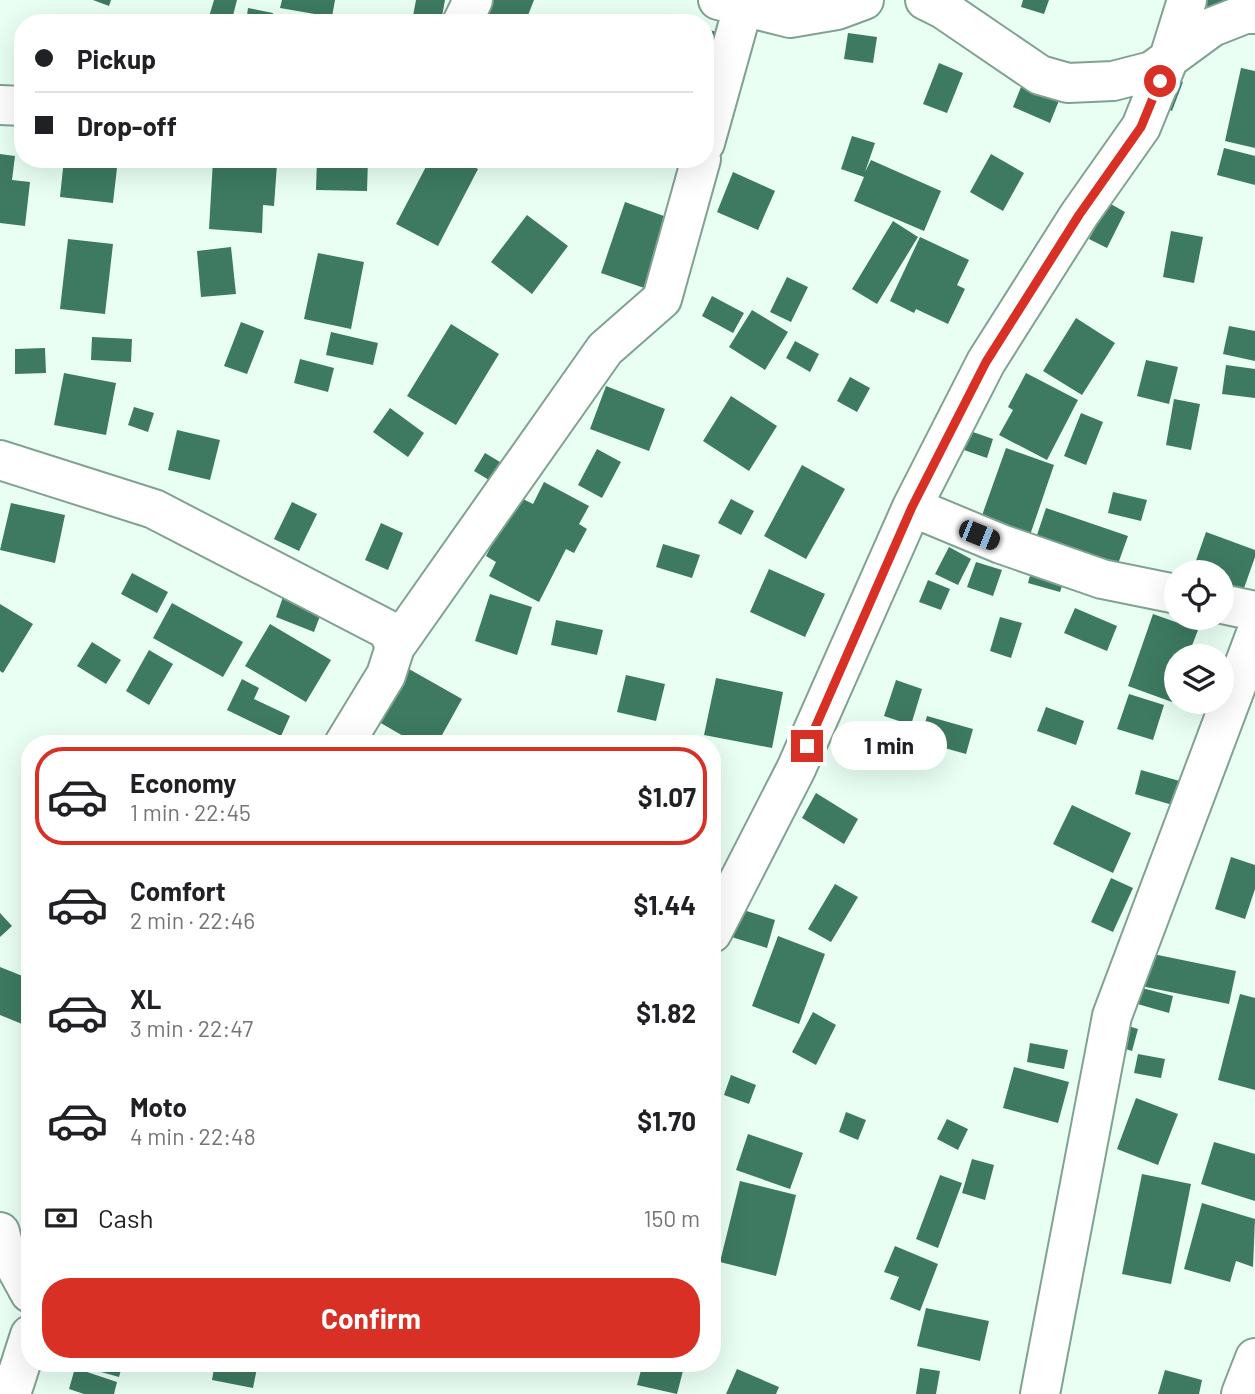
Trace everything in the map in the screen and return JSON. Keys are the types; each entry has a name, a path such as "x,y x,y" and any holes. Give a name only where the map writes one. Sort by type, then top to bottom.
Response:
{"street":[{"path":"714,99 734,2 790,18 837,10 864,0"},
{"path":"925,0 943,9 1040,75 1068,83 1113,81 1152,71 1212,27 1245,14 1255,15"},
{"path":"721,915 796,769 912,507 986,362 1079,215 1141,127 1169,58 1187,0"},
{"path":"349,735 386,674 395,647 605,349 662,299 698,168"},
{"path":"0,460 154,509 388,630 395,647"},
{"path":"912,507 1001,544 1102,579 1164,592"},
{"path":"1234,607 1255,611"},
{"path":"1040,1394 1112,1016 1255,636"},
{"path":"0,1232 21,1276"},
{"path":"8,1389 21,1357"},
{"path":"1241,1394 1255,1358"}],"building":[{"path":"93,0 111,0 109,6"},
{"path":"214,0 237,0 233,14 210,14"},
{"path":"282,0 335,0 333,14 280,8"},
{"path":"416,0 445,0 442,14 413,14"},
{"path":"479,0 534,0 529,14 473,14"},
{"path":"1023,0 1049,0 1044,14 1021,7"},
{"path":"1203,0 1225,0 1223,10 1202,5"},
{"path":"248,8 273,13 273,14 247,14"},
{"path":"714,31 724,35 714,62"},
{"path":"848,33 877,37 873,63 844,59"},
{"path":"939,63 963,73 947,113 923,104"},
{"path":"1241,68 1255,71 1255,148 1225,141"},
{"path":"1167,75 1183,82 1172,111 1156,104"},
{"path":"1023,82 1060,98 1050,123 1013,107"},
{"path":"852,136 875,143 865,172 871,160 941,191 924,231 854,201 864,177 841,169"},
{"path":"1224,148 1255,156 1255,185 1217,175"},
{"path":"0,154 14,156 12,180 30,182 25,226 0,223"},
{"path":"991,154 1024,173 1003,211 970,192"},
{"path":"63,168 117,168 113,203 60,197"},
{"path":"213,168 277,168 274,206 263,205 262,233 209,229"},
{"path":"317,168 368,168 367,191 316,190"},
{"path":"425,168 478,169 438,246 396,224"},
{"path":"733,172 775,191 758,230 717,212"},
{"path":"625,202 675,220 650,290 601,273"},
{"path":"1109,203 1125,212 1107,248 1089,239"},
{"path":"527,215 568,246 532,294 491,262"},
{"path":"893,221 918,237 877,304 852,289"},
{"path":"1171,231 1203,237 1194,283 1163,277"},
{"path":"920,237 969,260 957,285 965,289 948,324 916,309 914,313 890,301"},
{"path":"68,239 113,244 105,314 60,309"},
{"path":"231,247 236,294 201,297 197,251"},
{"path":"318,253 364,262 351,329 304,319"},
{"path":"787,277 808,287 791,322 770,312"},
{"path":"712,296 744,313 733,333 702,316"},
{"path":"752,310 788,332 765,370 729,347"},
{"path":"1076,318 1115,343 1082,395 1043,371"},
{"path":"241,322 264,331 247,374 224,366"},
{"path":"451,324 499,354 456,425 407,396"},
{"path":"1229,326 1255,331 1255,361 1223,354"},
{"path":"331,332 378,343 373,365 326,355"},
{"path":"92,337 132,339 131,362 91,360"},
{"path":"795,341 819,354 810,372 786,358"},
{"path":"45,348 46,373 15,374 15,349"},
{"path":"300,359 334,368 328,392 294,383"},
{"path":"1146,360 1178,367 1169,404 1137,396"},
{"path":"1226,365 1255,369 1255,398 1222,394"},
{"path":"64,373 116,383 106,435 54,425"},
{"path":"1026,373 1078,400 1047,460 999,435 1013,410 1008,407"},
{"path":"850,377 870,388 857,412 837,401"},
{"path":"606,386 665,409 649,451 590,429"},
{"path":"731,396 777,426 749,471 703,441"},
{"path":"1174,399 1200,404 1191,450 1166,445"},
{"path":"134,407 154,413 148,432 128,425"},
{"path":"390,408 424,433 408,457 373,432"},
{"path":"1081,413 1103,422 1086,465 1064,456"},
{"path":"177,430 220,440 210,480 168,470"},
{"path":"970,431 993,439 987,458 964,450"},
{"path":"1006,448 1054,465 1029,538 980,521"},
{"path":"597,449 621,462 602,498 578,485"},
{"path":"485,453 500,462 489,480 474,471"},
{"path":"802,465 845,489 806,559 764,536"},
{"path":"544,482 589,506 579,524 587,529 574,553 566,549 539,602 489,576 496,562 486,556 517,496 533,504"},
{"path":"1113,492 1147,500 1141,521 1108,513"},
{"path":"731,499 754,511 741,535 718,523"},
{"path":"292,502 317,514 299,551 274,539"},
{"path":"11,503 65,515 55,563 0,550"},
{"path":"1046,508 1128,536 1114,575 1033,547"},
{"path":"381,523 403,533 388,570 365,560"},
{"path":"1206,532 1255,550 1243,591 1234,588 1234,560 1196,560"},
{"path":"663,544 700,555 692,578 656,567"},
{"path":"949,547 971,559 958,585 935,574"},
{"path":"1034,561 1067,571 1060,592 1028,583"},
{"path":"976,562 1002,570 993,596 967,587"},
{"path":"769,569 825,594 805,637 750,612"},
{"path":"132,573 168,592 157,613 121,594"},
{"path":"928,580 950,589 941,610 919,602"},
{"path":"284,594 323,608 314,632 276,617"},
{"path":"490,594 532,607 517,655 475,641"},
{"path":"172,603 243,642 223,677 153,638"},
{"path":"0,604 33,624 3,673 0,671"},
{"path":"1075,608 1117,626 1107,651 1064,633"},
{"path":"1153,614 1164,618 1164,630 1198,630 1193,644 1164,644 1164,699 1128,686"},
{"path":"1000,617 1022,623 1011,658 990,651"},
{"path":"556,620 603,630 597,655 551,645"},
{"path":"270,624 331,660 306,702 245,666"},
{"path":"92,642 121,660 106,684 77,666"},
{"path":"149,650 173,664 149,705 126,691"},
{"path":"409,669 462,699 442,735 401,735 379,722"},
{"path":"626,675 665,684 656,721 617,712"},
{"path":"716,678 783,692 772,748 721,738 721,735 704,735"},
{"path":"242,679 259,688 254,699 290,716 281,735 279,735 227,710"},
{"path":"896,680 922,689 911,725 884,716"},
{"path":"1129,694 1164,705 1153,740 1117,729"},
{"path":"1046,707 1084,721 1076,745 1037,731"},
{"path":"927,716 973,729 966,754 920,741"},
{"path":"1141,770 1183,782 1176,806 1135,794"},
{"path":"816,793 858,819 844,844 802,818"},
{"path":"1072,805 1131,833 1113,873 1053,844"},
{"path":"1231,857 1255,865 1255,889 1245,919 1215,909"},
{"path":"1111,878 1133,888 1113,932 1091,922"},
{"path":"835,884 858,897 831,942 808,929"},
{"path":"734,907 775,920 767,948 725,935"},
{"path":"0,913 12,926 0,937"},
{"path":"778,936 825,954 799,1024 752,1006"},
{"path":"1148,953 1236,971 1229,1004 1141,986"},
{"path":"0,967 21,975 21,1024 0,1015"},
{"path":"1138,987 1173,996 1169,1013 1134,1003"},
{"path":"1240,994 1255,998 1255,1090 1218,1080"},
{"path":"813,1012 836,1025 816,1065 792,1052"},
{"path":"1122,1024 1138,1029 1132,1051 1116,1046"},
{"path":"1030,1043 1068,1050 1064,1069 1027,1062"},
{"path":"1138,1054 1165,1059 1161,1078 1134,1073"},
{"path":"1014,1067 1069,1082 1058,1123 1003,1108"},
{"path":"731,1075 756,1085 749,1104 724,1095"},
{"path":"1136,1098 1178,1114 1158,1165 1117,1149"},
{"path":"846,1112 866,1120 858,1140 839,1132"},
{"path":"947,1119 968,1129 958,1150 937,1139"},
{"path":"748,1134 803,1153 790,1189 736,1170"},
{"path":"1214,1142 1255,1154 1255,1201 1201,1184"},
{"path":"972,1159 994,1165 985,1200 962,1193"},
{"path":"1142,1174 1191,1184 1171,1284 1122,1274"},
{"path":"940,1175 962,1183 938,1248 916,1239"},
{"path":"740,1181 796,1195 776,1276 721,1262"},
{"path":"1202,1203 1255,1219 1253,1267 1236,1261 1230,1282 1184,1269"},
{"path":"895,1246 938,1264 920,1311 890,1299 899,1277 884,1272"},
{"path":"926,1308 989,1321 980,1361 917,1346"},
{"path":"920,1368 940,1371 936,1394 916,1394"},
{"path":"737,1369 779,1387 776,1394 726,1394"},
{"path":"1165,1370 1202,1380 1199,1394 1158,1394"},
{"path":"74,1372 87,1372 117,1382 114,1394 84,1394 69,1389"},
{"path":"101,1372 120,1372 119,1377"},
{"path":"213,1372 256,1372 253,1388 212,1380"},
{"path":"641,1372 683,1372 677,1394 637,1385"}],"route":[{"path":"807,746 912,507 986,362 1079,215 1141,127 1160,81"}]}
